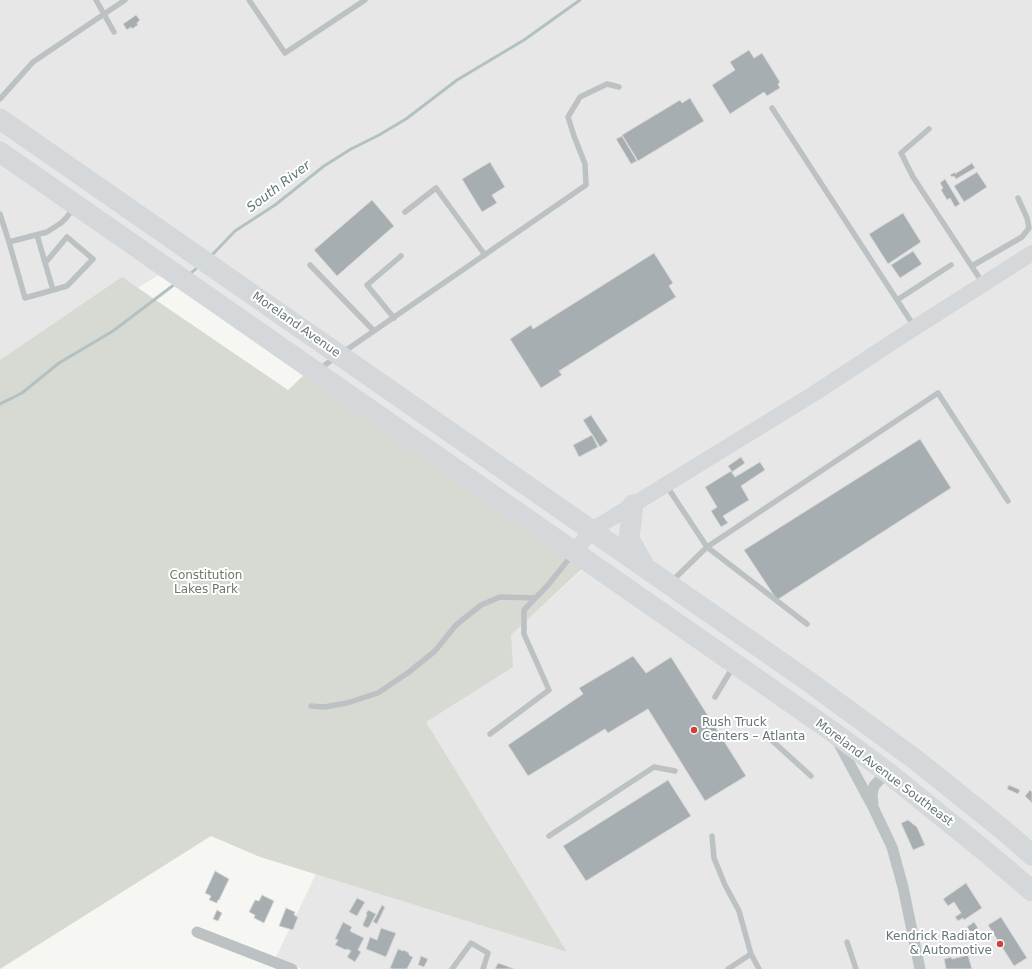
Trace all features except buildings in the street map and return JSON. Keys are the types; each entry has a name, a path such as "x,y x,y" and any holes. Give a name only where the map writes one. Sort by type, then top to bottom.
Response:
{"highway":[{"name":"Moreland Avenue","path":"0,119 592,530"},
{"path":"0,152 574,551"},
{"path":"633,505 629,539 645,568"},
{"path":"592,530 808,681 909,756 1007,833 1032,855"},
{"name":"Moreland Avenue Southeast","path":"574,551 833,732 887,772 1032,891"}],"street":[{"path":"574,551 592,530 815,393 1032,253"},
{"path":"833,732 874,807 892,847 903,887 920,969"},
{"path":"874,807 872,794 874,786 887,772"},
{"path":"198,932 292,969"}],"lane":[{"path":"96,0 114,32"},
{"path":"0,99 33,62 125,0"},
{"path":"250,0 285,53 365,0"},
{"path":"316,372 586,185 585,164 568,117 580,97 607,84 619,87"},
{"path":"772,108 915,328"},
{"path":"929,129 901,153 913,178 984,284"},
{"path":"405,212 436,188 485,255"},
{"path":"972,266 1022,237 1029,228 1027,218 1018,198"},
{"path":"9,242 46,232 60,224 67,217 75,204"},
{"path":"0,214 25,298 67,286 92,259 67,237 46,262"},
{"path":"37,235 53,290"},
{"path":"394,318 367,285 401,256"},
{"path":"310,265 374,331"},
{"path":"897,300 951,265"},
{"path":"669,584 707,547 938,393 1008,501"},
{"path":"666,485 707,547 807,624"},
{"path":"490,734 549,690 524,634 524,610 536,598 574,551"},
{"path":"311,706 347,704 378,693 409,672 435,651 456,625 481,605 500,597 536,598"},
{"path":"715,697 735,664"},
{"path":"767,736 811,776"},
{"path":"549,836 654,767 675,771"},
{"path":"712,836 714,858 725,885 739,911 751,954 759,969"},
{"path":"452,969 470,942 488,953 483,969"},
{"path":"847,942 856,969"},
{"path":"728,969 751,954"}],"shaded area":[{"path":"0,0 1032,0 1032,969 302,969 276,957 316,874 567,952 422,716 582,570 167,270 0,372"}],"green space":[{"name":"Constitution Lakes Park","path":"122,277 288,390 304,375 582,569 511,635 513,667 426,722 567,952 260,857 211,836 0,969 0,360"}],"waterway":[{"name":"South River","path":"211,256 235,231 275,205 324,166 351,149 406,119 457,80 524,40 580,0"},
{"name":"South River","path":"190,274 199,266"},
{"name":"South River","path":"0,404 22,393 59,363 113,331 175,284"}],"place":[{"name":"Rush Truck Centers – Atlanta","path":"694,730"},
{"name":"Kendrick Radiator & Automotive","path":"1000,944"}]}
